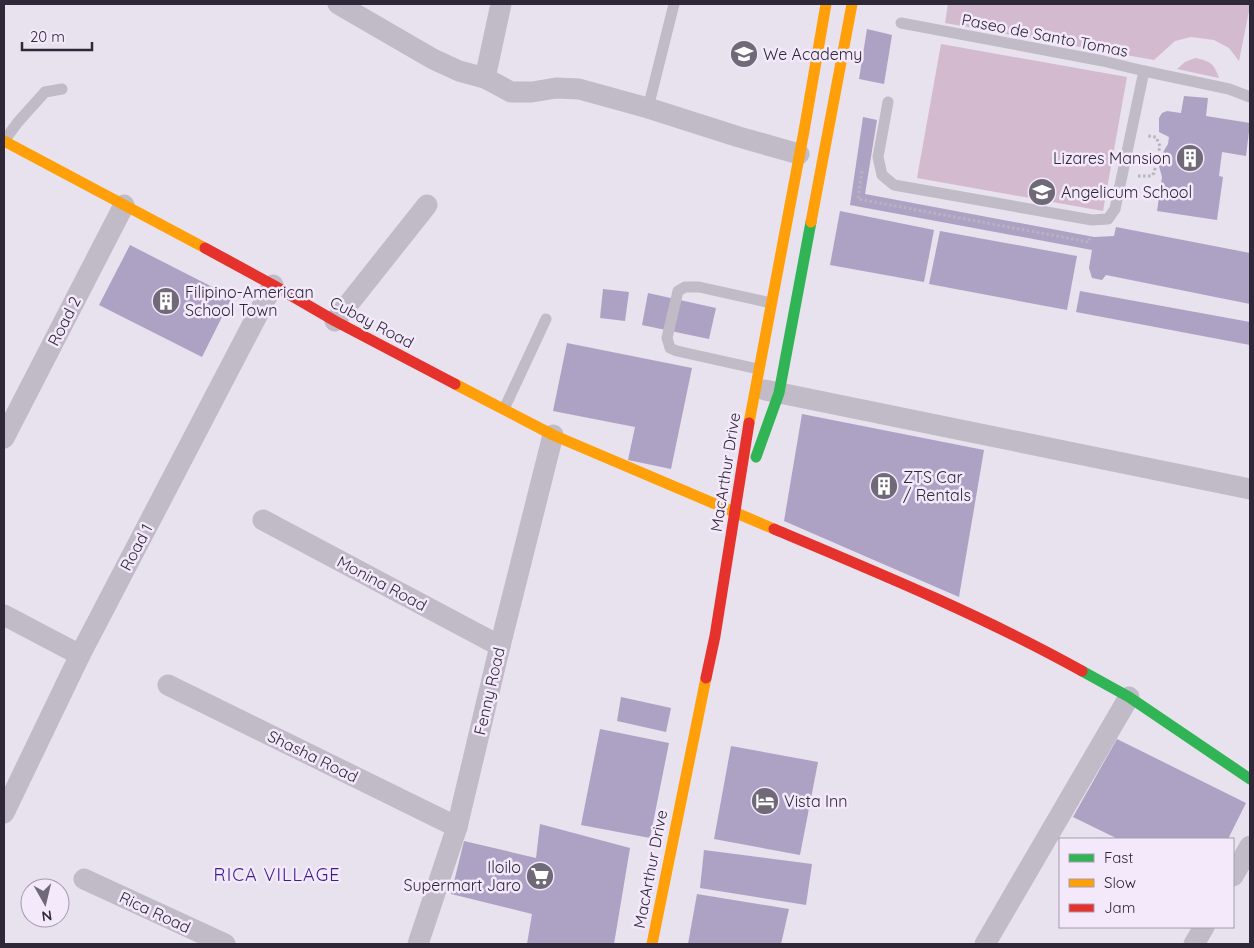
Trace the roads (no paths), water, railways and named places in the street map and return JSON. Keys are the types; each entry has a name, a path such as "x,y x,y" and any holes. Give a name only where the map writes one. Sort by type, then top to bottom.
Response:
{"main road":[{"name":"MacArthur Drive","path":"652,944 715,636 756,378 800,154 826,4"},
{"path":"735,512 779,393 852,4"},
{"name":"Cubay Road","path":"4,141 273,285 335,321 553,435 919,590 1032,643 1129,697 1250,779"}],"street":[{"path":"485,78 501,4"},
{"path":"348,6 433,59 459,71 485,78 511,92 579,88 739,138 800,154"},
{"name":"Road 2","path":"4,438 124,205"},
{"path":"335,321 427,205"},
{"name":"Road 1","path":"4,813 80,655 273,285"},
{"path":"756,378 779,393 1250,489"},
{"name":"Fenny Road","path":"418,944 457,827 553,435"},
{"name":"Monina Road","path":"263,520 500,646"},
{"path":"4,615 80,655"},
{"name":"Shasha Road","path":"168,685 457,827"},
{"path":"985,944 1129,697"},
{"path":"1234,874 1250,846"},
{"name":"Rica Road","path":"84,879 225,944"},
{"path":"1194,944 1203,928"}],"lane":[{"path":"648,108 674,4"},
{"name":"Paseo de Santo Tomas","path":"888,102 878,157 882,175 894,185 1092,220 1108,219 1116,209 1144,71 1103,61 901,23"},
{"path":"1144,71 1229,89 1250,97"},
{"path":"4,141 45,92 62,89"},
{"path":"756,378 670,348 667,338 678,291 685,286 699,287 771,302"},
{"path":"504,409 546,319"}],"place":[{"name":"We Academy","path":"744,54"},
{"name":"Lizares Mansion","path":"1190,158"},
{"name":"Angelicum School","path":"1042,192"},
{"name":"Filipino-American School Town","path":"166,301"},
{"name":"ZTS Car / Rentals","path":"884,486"},
{"name":"Vista Inn","path":"765,801"},
{"name":"Iloilo Supermart Jaro","path":"540,876"}],"district":[{"name":"RICA VILLAGE","path":"277,875"}]}
